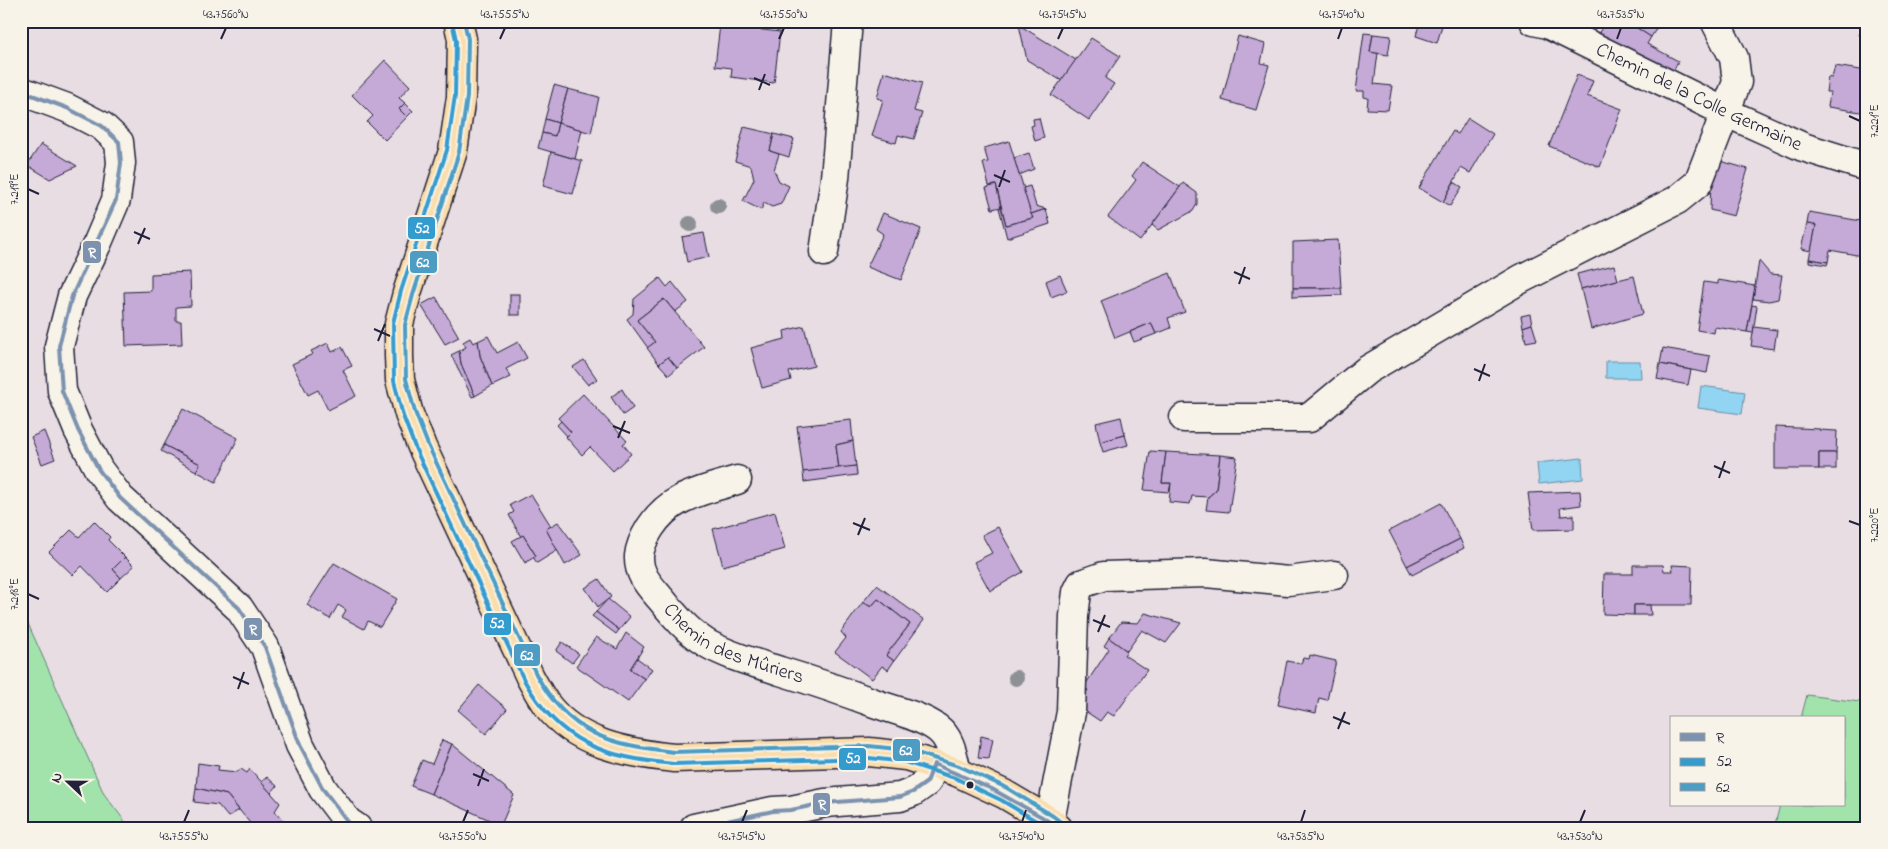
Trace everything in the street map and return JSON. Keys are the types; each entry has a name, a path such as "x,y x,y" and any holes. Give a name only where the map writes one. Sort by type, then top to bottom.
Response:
{"main road":[{"path":"458,21 462,39 461,97 453,151 405,300 400,324 398,356 400,380 409,414 422,447 530,677 546,704 562,721 580,734 618,749 647,755 698,758 869,752 906,756 946,768 1004,794 1054,824"}],"street":[{"path":"824,252 835,178 848,21"},
{"name":"Chemin de la Colle Germaine","path":"1534,21 1547,24 1725,112 1803,147 1867,167"},
{"path":"1184,418 1309,418 1367,370 1521,279 1677,200 1698,183 1737,82 1734,58 1715,21"},
{"path":"21,91 67,108 102,126 119,142 121,163 116,200 72,296 59,346 62,391 78,430 99,470 120,498 239,608 265,647 300,745 323,790 348,822 357,828"},
{"name":"Chemin des Mûriers","path":"737,480 686,496 671,504 656,518 640,549 638,563 644,580 686,628 707,643 739,658 828,686 920,719 936,728 944,734 950,745 946,768"},
{"path":"1054,824 1071,712 1074,616 1080,584 1104,576 1206,573 1288,581 1334,575"},
{"path":"694,828 773,811 796,819 825,803 900,796 914,792 946,768"}],"green space":[{"path":"21,608 104,794 130,828 21,828"},
{"path":"1807,695 1867,703 1867,828 1774,828 1780,806 1846,806 1846,716 1802,716"}],"water":[{"path":"1606,361 1640,361 1641,378 1606,378"},
{"path":"1701,386 1745,392 1742,414 1698,408"},
{"path":"1582,458 1583,479 1539,484 1537,463"}],"building":[{"path":"1420,21 1443,22 1437,43 1416,36"},
{"path":"1606,21 1627,21 1651,37 1647,44 1678,61 1673,72 1598,34"},
{"path":"1638,21 1661,21 1651,37 1634,26"},
{"path":"1867,23 1867,39 1859,35"},
{"path":"720,25 780,32 774,83 731,77 732,68 715,66"},
{"path":"1019,25 1076,60 1062,81 1027,60"},
{"path":"1364,33 1373,34 1370,52 1378,53 1374,84 1392,86 1388,110 1367,109 1368,98 1364,97 1364,91 1356,91"},
{"path":"1373,34 1391,36 1388,55 1370,52"},
{"path":"1238,36 1265,44 1261,63 1269,65 1256,110 1222,100"},
{"path":"1091,38 1120,56 1105,78 1114,84 1089,120 1051,95"},
{"path":"385,60 410,86 399,98 405,103 399,109 407,117 385,140 367,122 373,116 352,95"},
{"path":"1835,66 1867,71 1867,113 1828,107 1830,92 1826,92 1828,77 1832,78"},
{"path":"884,72 922,83 914,111 922,113 914,139 898,135 896,143 872,136 883,100 877,98"},
{"path":"1577,75 1593,81 1587,96 1622,109 1600,167 1549,146"},
{"path":"554,85 568,89 558,123 545,119"},
{"path":"568,89 599,97 591,133 558,123"},
{"path":"405,103 413,111 407,117 399,109"},
{"path":"1039,118 1044,138 1035,141 1031,126 1034,125 1033,119"},
{"path":"1468,118 1493,134 1470,173 1461,168 1443,202 1419,188 1453,131 1458,134"},
{"path":"545,119 558,123 555,136 542,133"},
{"path":"558,123 582,130 575,159 538,148 542,133 555,136"},
{"path":"744,127 774,134 770,151 779,154 774,170 779,181 789,186 781,204 772,207 764,203 761,210 743,201 754,179 751,166 735,161"},
{"path":"774,134 794,139 789,157 770,151"},
{"path":"1009,141 1033,218 1006,225 996,185 989,186 983,163 988,162 984,148"},
{"path":"41,144 77,166 50,179 27,165"},
{"path":"551,152 582,161 573,194 543,186"},
{"path":"1029,153 1034,169 1019,175 1014,158"},
{"path":"1717,160 1748,169 1734,216 1710,210 1711,180"},
{"path":"1142,162 1180,187 1140,241 1108,217 1136,180 1132,176"},
{"path":"1454,182 1462,187 1450,206 1443,202"},
{"path":"1183,183 1197,193 1197,204 1193,211 1158,230 1152,225"},
{"path":"996,185 1001,207 992,209 986,188"},
{"path":"1030,186 1036,206 1046,209 1031,214 1023,188"},
{"path":"1001,207 1006,225 1033,218 1031,214 1046,209 1050,224 1007,238 999,208"},
{"path":"1809,212 1867,222 1867,257 1830,250 1828,262 1809,259 1816,225 1807,224"},
{"path":"883,213 921,229 901,280 867,267 883,234 876,229"},
{"path":"1807,224 1816,225 1811,251 1801,249"},
{"path":"704,233 709,257 687,262 682,237"},
{"path":"1338,240 1341,288 1293,288 1293,242"},
{"path":"1809,259 1828,262 1827,265 1809,262"},
{"path":"1759,261 1770,274 1782,275 1778,299 1769,301 1753,299"},
{"path":"1614,265 1618,280 1581,289 1577,274"},
{"path":"190,272 191,306 176,307 176,321 181,321 182,344 126,346 124,292 151,291 151,274"},
{"path":"1170,273 1185,312 1168,318 1171,328 1156,334 1151,323 1115,338 1101,301"},
{"path":"1060,275 1067,291 1051,297 1046,281"},
{"path":"1634,276 1643,314 1591,329 1581,289"},
{"path":"660,278 667,287 672,282 688,302 675,312 664,299 637,320 655,342 648,348 627,319 633,314 634,299"},
{"path":"1718,280 1755,286 1747,332 1715,327 1714,333 1697,330 1704,282 1718,284"},
{"path":"1293,288 1341,288 1342,295 1293,297"},
{"path":"510,294 520,294 520,315 510,315"},
{"path":"436,297 459,337 445,344 421,305"},
{"path":"664,299 704,347 677,368 668,357 659,364 647,348 655,342 637,320"},
{"path":"1752,305 1757,306 1753,333 1747,332"},
{"path":"1530,314 1532,324 1523,327 1521,316"},
{"path":"1151,323 1156,334 1134,342 1130,332"},
{"path":"1532,324 1537,340 1526,342 1523,327"},
{"path":"804,326 814,366 789,372 791,380 762,388 751,348 785,339 784,331"},
{"path":"1754,327 1777,330 1774,349 1751,346"},
{"path":"488,336 497,353 518,342 527,358 506,369 511,377 492,386 480,356 478,341"},
{"path":"470,338 473,343 478,341 480,356 492,386 475,396 461,364 459,351 466,347 463,342"},
{"path":"21,341 24,341 26,407 21,408"},
{"path":"328,343 332,352 342,347 352,366 343,370 356,396 328,410 318,390 308,395 292,364 313,354 311,351"},
{"path":"1663,348 1710,356 1707,373 1660,364"},
{"path":"459,351 461,364 475,396 472,397 451,355"},
{"path":"668,357 677,368 669,375 659,364"},
{"path":"584,360 597,379 588,385 573,367"},
{"path":"1660,364 1691,370 1688,385 1657,379"},
{"path":"622,389 633,408 623,415 611,397"},
{"path":"583,394 627,441 623,444 631,454 613,471 590,447 582,455 566,437 571,432 558,418"},
{"path":"183,409 238,438 216,482 196,471 200,464 164,445"},
{"path":"1121,417 1125,435 1100,442 1096,423"},
{"path":"851,420 853,441 836,445 839,469 803,472 797,426"},
{"path":"561,421 571,432 567,436 557,425"},
{"path":"1775,427 1837,431 1836,453 1819,453 1819,469 1775,469"},
{"path":"44,431 55,459 42,464 31,437"},
{"path":"1125,435 1128,445 1103,452 1100,442"},
{"path":"853,441 856,466 839,469 836,445"},
{"path":"164,445 200,464 196,471 161,451"},
{"path":"1150,451 1166,452 1162,483 1171,483 1169,492 1144,490"},
{"path":"1166,452 1220,455 1216,490 1208,497 1192,496 1190,504 1169,502 1171,483 1162,483"},
{"path":"1819,453 1836,453 1836,469 1819,469"},
{"path":"1220,455 1237,457 1229,512 1206,510 1208,497 1216,490"},
{"path":"856,466 857,475 804,482 803,472"},
{"path":"1580,491 1581,505 1560,508 1561,516 1574,515 1574,529 1533,530 1528,493"},
{"path":"531,494 551,526 546,529 558,550 537,563 533,557 536,556 523,535 521,537 509,515 514,512 510,505"},
{"path":"1441,503 1460,539 1407,566 1389,531"},
{"path":"775,512 785,549 723,566 713,529"},
{"path":"94,521 110,537 108,540 125,557 113,569 121,578 107,592 82,566 73,575 49,552 71,530 79,537"},
{"path":"558,522 582,555 565,565 546,529"},
{"path":"998,527 1023,572 990,591 974,562 992,553 982,535"},
{"path":"523,535 536,556 525,563 512,541"},
{"path":"1460,539 1464,548 1412,575 1407,566"},
{"path":"125,557 134,566 121,578 113,569"},
{"path":"334,563 397,599 380,627 368,621 364,629 342,617 346,610 338,605 330,619 307,605"},
{"path":"1633,565 1663,565 1664,571 1673,571 1672,565 1692,566 1691,605 1634,605 1634,615 1603,614 1604,574 1633,574"},
{"path":"599,579 611,597 598,607 585,588"},
{"path":"877,585 924,620 894,661 886,655 910,624 878,599 871,607 863,602"},
{"path":"608,599 630,617 619,630 596,612"},
{"path":"878,599 910,624 886,655 894,661 888,670 882,666 872,679 835,652 846,638 841,632 863,602 871,607"},
{"path":"1634,605 1650,605 1651,615 1634,615"},
{"path":"596,612 619,630 616,634 592,616"},
{"path":"1145,613 1181,623 1166,643 1142,630 1127,651 1109,638 1121,622 1138,623"},
{"path":"626,633 644,647 630,669 645,679 628,702 576,666 596,637 617,649"},
{"path":"1109,638 1127,651 1124,655 1147,670 1114,716 1107,712 1100,721 1076,705 1088,690 1083,688 1109,649 1104,646"},
{"path":"562,642 579,654 572,663 556,651"},
{"path":"1310,655 1336,661 1327,700 1319,698 1316,713 1278,705 1287,661 1301,664 1303,658 1309,659"},
{"path":"637,658 652,669 645,679 630,669"},
{"path":"479,685 507,709 486,734 458,710"},
{"path":"981,736 993,739 989,759 978,758"},
{"path":"442,740 452,744 431,794 411,786 422,760 432,764"},
{"path":"452,744 514,795 501,825 431,794"},
{"path":"198,763 219,766 218,770 237,772 241,769 247,773 250,769 280,803 275,811 287,825 284,828 254,828 227,795 196,788"},
{"path":"267,777 277,786 271,793 261,782"},
{"path":"196,788 227,795 239,810 228,817 218,805 194,802"}],"transit line":[{"name":"62","path":"464,21 468,39 467,97 459,152 405,325 406,379 415,412 428,445 536,674 549,695 562,711 593,733 610,740 651,749 674,752 869,746 907,750 959,766 1007,788 1062,823"},
{"name":"52","path":"452,22 456,40 455,96 447,150 401,291 393,323 394,381 403,416 416,450 524,680 538,702 569,733 586,743 626,757 674,764 869,758 905,762 955,778 1001,800 1048,828"},
{"name":"R","path":"21,91 67,108 102,126 119,142 121,163 116,200 72,296 59,346 62,391 78,430 99,470 120,498 239,608 265,647 300,745 323,789 348,822 357,828"},
{"name":"R","path":"934,764 992,789 1058,828"},
{"name":"R","path":"695,828 773,811 791,810 825,803 900,797 913,792 927,782 934,764"}]}
